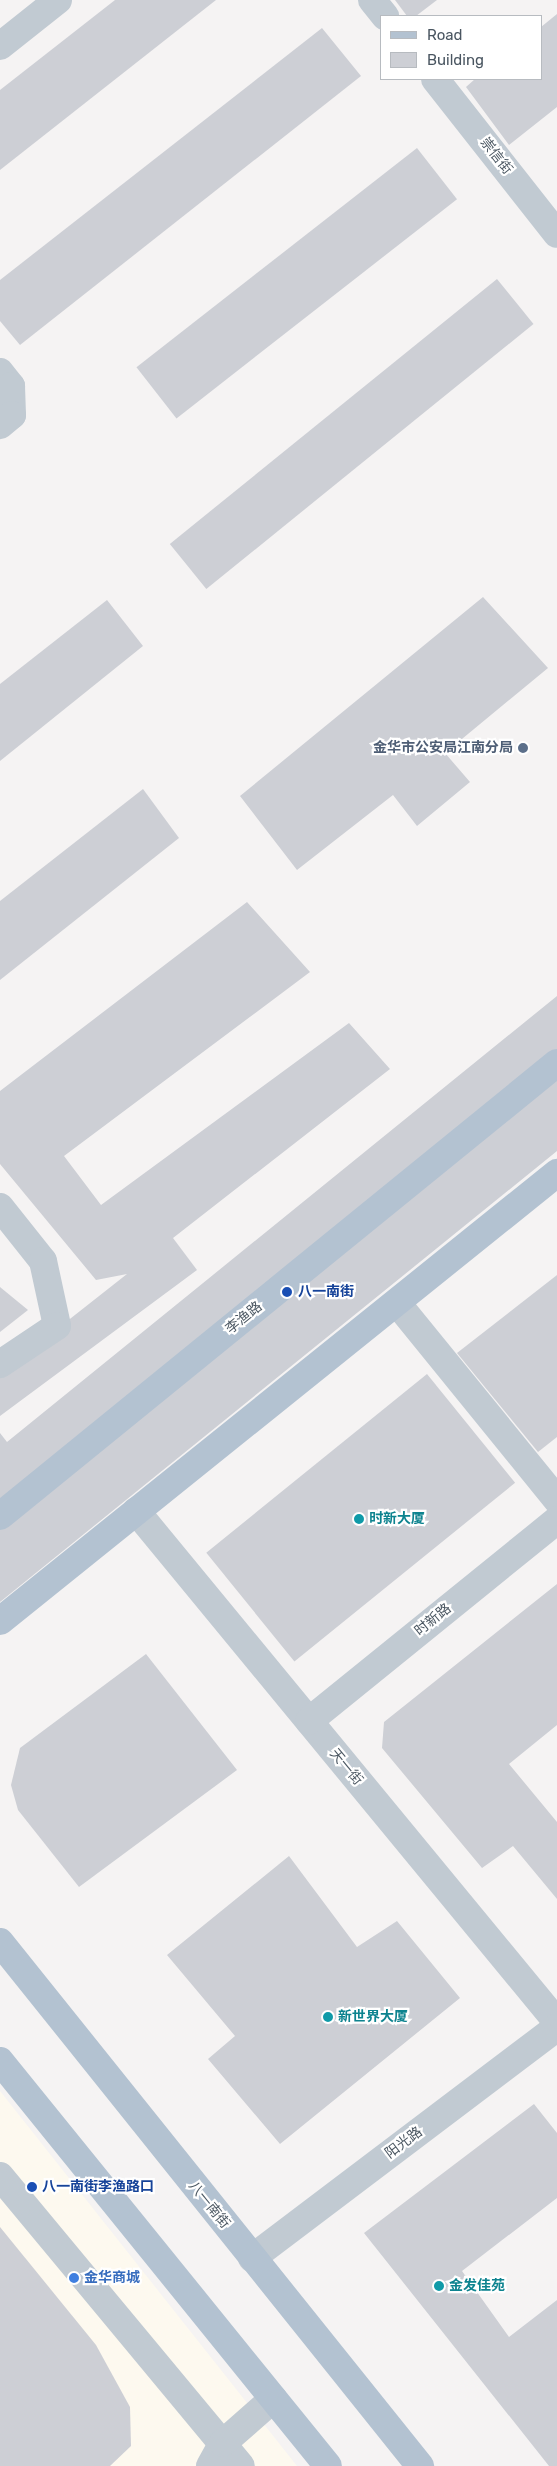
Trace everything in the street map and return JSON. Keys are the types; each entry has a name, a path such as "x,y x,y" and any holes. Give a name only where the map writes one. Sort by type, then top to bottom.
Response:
{"main road":[{"name":"李渔路","path":"0,1516 557,1063"},
{"path":"0,1621 557,1173"},
{"name":"八一南街","path":"0,1942 420,2466"},
{"path":"0,2061 328,2466"}],"street":[{"path":"0,46 58,0"},
{"path":"372,0 384,15"},
{"name":"崇信街","path":"436,80 557,234"},
{"path":"0,372 12,386 12,415 0,425"},
{"path":"0,1207 43,1261 58,1326 0,1364"},
{"path":"397,1303 557,1500"},
{"name":"天一街","path":"136,1511 557,2022"},
{"name":"时新路","path":"308,1721 557,1520"},
{"name":"阳光路","path":"252,2258 557,2027"},
{"path":"0,2176 216,2455 241,2466"},
{"path":"216,2455 273,2398"}],"shaded area":[{"name":"金华商城","path":"0,2091 297,2466 0,2466"}],"building":[{"path":"115,0 216,0 0,170 0,90"},
{"path":"395,0 437,0 417,15 406,15"},
{"path":"557,14 557,107 509,145 466,87 474,80 542,80 542,26"},
{"path":"322,28 361,76 20,345 0,321 0,280"},
{"path":"417,148 457,199 176,418 136,367"},
{"path":"497,279 534,324 206,589 170,544"},
{"path":"483,597 548,668 445,753 470,782 417,826 393,795 297,870 240,796"},
{"path":"107,600 143,646 0,761 0,684"},
{"path":"143,789 179,838 0,980 0,901"},
{"path":"247,902 310,972 64,1156 101,1205 349,1023 390,1069 173,1238 197,1270 0,1416 0,1374 127,1274 96,1280 0,1164 0,1091"},
{"name":"八一南街","path":"557,996 557,1151 0,1602 0,1433 7,1442"},
{"path":"557,1275 557,1437 538,1452 457,1353"},
{"path":"0,1287 28,1310 0,1332"},
{"name":"时新大厦","path":"427,1374 515,1483 294,1662 206,1553"},
{"path":"557,1584 557,1725 509,1764 557,1822 557,1899 513,1846 482,1868 382,1748 384,1722"},
{"path":"146,1654 237,1770 79,1887 18,1810 11,1785 20,1748"},
{"name":"新世界大厦","path":"289,1856 357,1947 397,1921 460,1998 280,2144 208,2059 235,2036 167,1955"},
{"name":"金发佳苑","path":"534,2104 557,2133 557,2198 462,2271 509,2337 557,2300 557,2466 549,2466 364,2233"},
{"path":"0,2227 96,2345 130,2407 131,2446 110,2466 0,2466"}],"place":[{"name":"金华市公安局江南分局","path":"523,748"},
{"name":"八一南街","path":"287,1292"},
{"name":"时新大厦","path":"359,1519"},
{"name":"新世界大厦","path":"328,2017"},
{"name":"八一南街李渔路口","path":"32,2187"},
{"name":"金华商城","path":"74,2278"},
{"name":"金发佳苑","path":"439,2286"}]}
